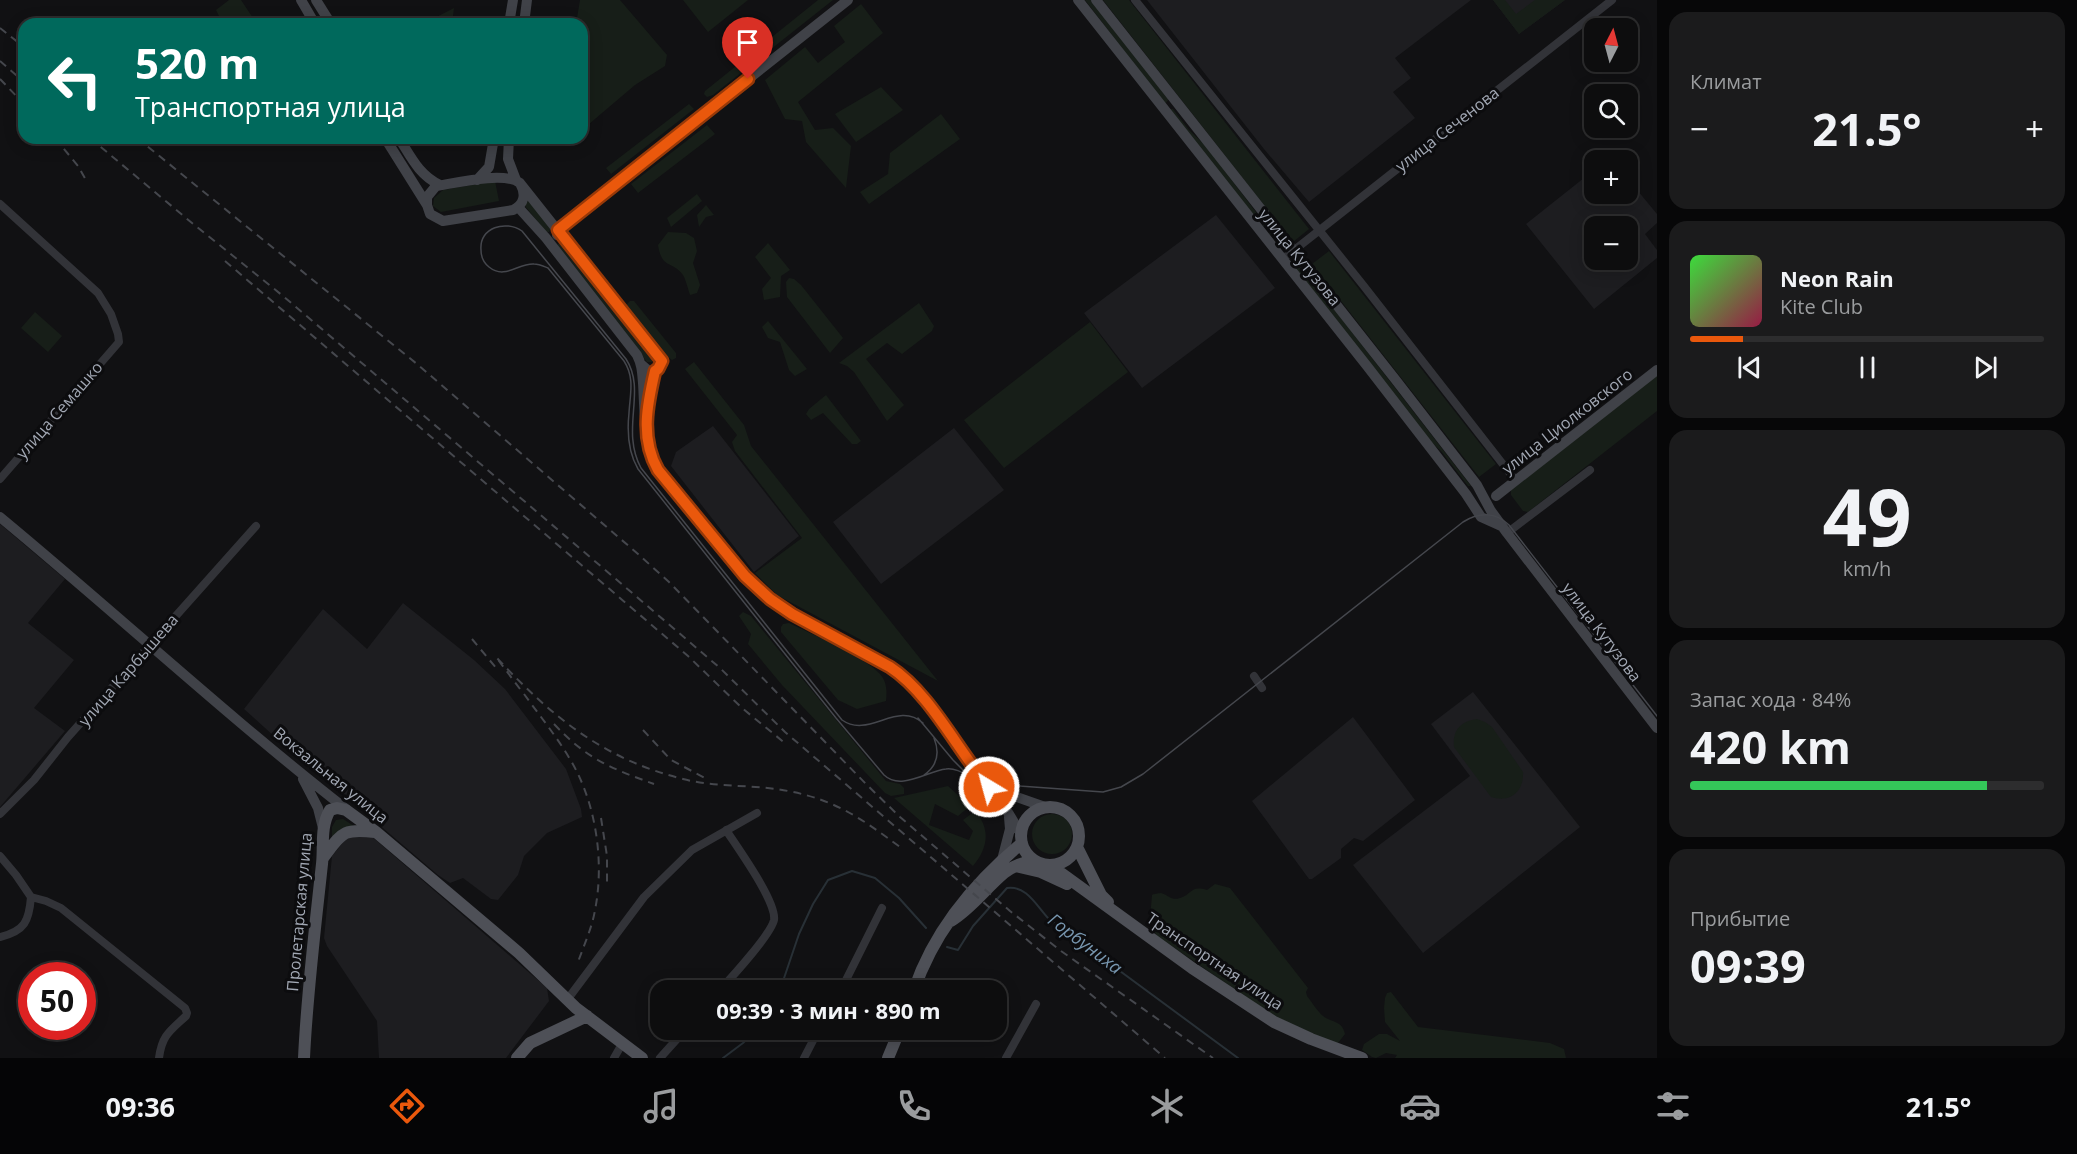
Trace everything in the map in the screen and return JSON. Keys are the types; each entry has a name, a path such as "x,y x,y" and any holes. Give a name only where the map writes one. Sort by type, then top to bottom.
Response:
{"main road":[{"path":"301,0 312,18"},
{"path":"316,0 326,18"},
{"path":"510,18 513,0"},
{"path":"525,18 527,0"},
{"path":"546,238 556,237 558,230 848,0"},
{"name":"улица Кутузова","path":"1078,0 1283,259 1466,494 1481,517 1504,530"},
{"name":"улица Кутузова","path":"1096,0 1477,485 1504,530 1657,728"},
{"path":"389,144 430,214 443,221 513,210 518,207 524,198 524,190 508,159 509,144"},
{"path":"403,144 425,177 440,185"},
{"path":"477,180 489,167 493,144"},
{"path":"427,206 427,197 431,190 440,185 510,177 518,181 659,357 645,426"},
{"path":"518,207 546,238 637,355 642,365 645,426 650,452 658,470 745,576 780,607 896,670 926,702 1009,814 1022,838"},
{"path":"642,365 650,371 658,368"},
{"name":"улица Циолковского","path":"1496,496 1657,370"},
{"name":"Вокзальная улица","path":"0,517 300,773 376,832 519,953 567,1000 642,1058"},
{"name":"Пролетарская улица","path":"300,773 318,808 323,828 323,858 310,966 304,1058"},
{"path":"989,787 1045,807 1059,807 1072,816 1080,832 1077,848 1066,860 1050,865"},
{"path":"1045,807 1028,816 1023,824 1024,849 1034,860 1050,865 1119,914"},
{"path":"323,828 330,810 336,808 346,810"},
{"path":"1002,860 1010,829 1009,814"},
{"path":"323,858 338,838 353,829 376,832"},
{"path":"918,980 927,956 959,906 1022,838"},
{"path":"1077,848 1101,895 1119,914"},
{"path":"948,924 966,912 1004,872 1034,860"},
{"path":"1015,866 1041,872 1097,899"},
{"name":"Транспортная улица","path":"1119,914 1192,968 1274,1022 1362,1058"},
{"path":"517,1058 530,1043 587,1016"},
{"path":"888,1058 895,1040"}],"street":[{"path":"1135,0 1320,230 1516,481"},
{"name":"улица Сеченова","path":"1283,259 1612,0"},
{"name":"улица Семашко","path":"0,204 98,293 111,314 119,342 0,479"},
{"path":"1504,530 1590,470"},
{"name":"улица Карбышева","path":"0,814 34,780 148,645 256,526"},
{"path":"1254,676 1262,688"},
{"path":"567,1000 644,897 692,850 757,813"},
{"path":"726,830 758,879 774,915 774,922 758,945 728,980"},
{"path":"0,856 31,897 29,915 25,924 16,931 0,937"},
{"path":"31,897 61,908 185,1008 188,1013 168,1032 162,1042 159,1058"},
{"path":"846,980 882,908"},
{"path":"1006,1058 1036,1004"},
{"path":"660,1058 676,1040"},
{"path":"804,1058 813,1040"},
{"path":"614,1058 622,1044"}],"shaded area":[{"path":"229,0 241,0 253,18 220,18 216,10"},
{"path":"580,0 620,0 667,55 665,66 635,85 588,125 588,18 577,18"},
{"path":"683,0 748,0 708,32"},
{"path":"818,0 833,0 713,95 707,97 704,94 705,91"},
{"path":"1085,0 1091,0 1169,99 1165,104"},
{"path":"1103,0 1129,0 1309,229 1293,242"},
{"path":"1147,0 1471,0 1395,58 1411,78 1393,92 1415,118 1309,202 1264,149"},
{"path":"1493,0 1565,0 1519,34"},
{"path":"1493,0 1505,0 1516,14 1535,0 1565,0 1519,34"},
{"path":"861,4 883,33 798,102 815,130 833,128 851,146 846,188 806,142 802,121 785,119 765,80 805,47 818,63 845,42 834,26"},
{"path":"454,8 453,18 435,18"},
{"path":"881,87 903,110 856,142 835,114"},
{"path":"689,104 694,109 611,174 606,168"},
{"path":"1170,109 1173,109 1189,130 1205,145 1284,249 1251,215"},
{"path":"941,114 960,139 869,204 860,192 888,174 890,153"},
{"path":"707,125 715,134 638,193 631,184"},
{"path":"1584,178 1584,204 1638,204 1638,191 1657,214 1657,223 1645,234 1657,250 1657,258 1594,309 1526,224"},
{"path":"495,181 499,201 441,212 433,206 434,198 443,190"},
{"path":"697,194 702,201 671,227 667,218"},
{"path":"528,200 551,228 549,232 546,232 525,206"},
{"path":"706,205 714,215 706,217 699,227 697,215"},
{"path":"1216,215 1275,288 1142,388 1084,313"},
{"path":"668,232 686,233 694,238 697,251 693,263 700,285 697,293 690,295 683,275 662,258 658,245"},
{"path":"560,242 652,358 652,362 647,362 557,247"},
{"path":"768,243 790,270 781,276 780,297 764,300 762,289 771,278 755,257"},
{"path":"1329,251 1496,464 1479,477 1312,264"},
{"path":"1298,264 1471,486 1468,486 1441,451 1429,440 1295,267"},
{"path":"789,278 801,285 843,338 830,353 787,297 786,282"},
{"path":"630,301 634,301 676,353 676,358 672,360 668,357 627,307"},
{"path":"919,303 934,326 932,331 902,354 887,343 866,359 904,405 887,421 854,372 839,363"},
{"path":"35,312 62,336 48,352 21,328"},
{"path":"768,321 807,369 795,376 789,370 780,342 768,338 762,327"},
{"path":"1090,322 1128,372 1004,468 964,420"},
{"path":"694,362 744,425 751,446 938,681 777,595 755,573 802,538 735,451 732,442 737,435 685,369"},
{"path":"1657,375 1657,411 1528,512 1523,511 1511,495 1511,490"},
{"path":"826,395 861,441 857,444 852,444 823,413 811,420 806,414"},
{"path":"713,426 799,536 754,572 671,466 676,452"},
{"path":"954,428 1004,490 881,584 833,522"},
{"path":"0,524 65,579 28,623 74,660 34,708 65,731 0,807"},
{"path":"403,603 474,660 505,689 566,769 581,809 582,817 547,833 524,856 518,875 498,900 491,899 463,878 450,883 438,875 336,788 308,756 290,741 285,746 244,709 323,609 367,649"},
{"path":"743,612 751,616 886,781 900,784 904,788 904,794 891,796 885,793 782,685 748,644 751,634 739,616"},
{"path":"789,623 850,653 872,667 884,680 886,701 857,709 838,700 781,632 783,624"},
{"path":"1473,692 1580,827 1423,953 1353,865 1470,776 1431,724"},
{"path":"1353,717 1415,800 1363,841 1354,838 1341,849 1341,858 1309,879 1252,801"},
{"path":"1477,719 1492,727 1523,772 1521,785 1510,797 1491,797 1454,747 1454,736 1459,727"},
{"path":"948,786 970,806 958,816 935,804 929,825 969,840 973,831 963,820 975,811 984,825 986,838 982,852 973,866 894,798"},
{"path":"1052,814 1066,820 1072,834 1066,848 1052,854 1038,848 1032,834 1038,820"},
{"path":"343,819 354,826 332,838 332,827 336,820"},
{"path":"350,834 370,835 547,988 549,1001 506,1058 379,1058 377,1021 324,938 332,856"},
{"path":"1215,884 1230,888 1308,988 1307,996 1319,1012 1342,1026 1345,1034 1338,1043 1274,1016 1157,936 1155,933 1157,926 1150,918 1152,895 1161,893 1177,899 1194,889 1207,890"},
{"path":"1391,992 1418,1027 1550,1043 1564,1049 1566,1058 1395,1058 1397,1055 1386,1053 1376,1058 1372,1057 1362,1050 1364,1044 1379,1034 1387,1034 1400,1041 1385,1022 1385,998 1387,993"}],"waterway":[{"name":"Горбуниха","path":"783,980 799,934 813,904 828,880 852,871 875,878 899,898 926,928"},
{"name":"Горбуниха","path":"947,947 958,950 973,926 1007,888 1020,890 1030,897 1048,918 1238,1058"},
{"name":"Горбуниха","path":"723,1058 746,1040"}],"tram line":[{"path":"923,723 913,717 903,716 862,725 852,725 842,720 641,468 633,439 634,384 632,371 626,359 522,231 509,226 501,226 489,231 484,236 481,250 487,265 501,272 528,264 538,264 548,268 624,361 631,380 629,442 638,469 836,718 884,775 891,779 906,781 939,770 951,769 990,784 1103,792 1121,787 1143,774 1463,522 1481,515 1499,518 1509,525 1657,716"},
{"path":"918,718 963,770"},
{"path":"924,775 932,768 936,759 937,749 934,738"}],"railway":[{"path":"0,28 18,42"},
{"path":"0,61 18,77"},
{"path":"0,79 18,98"},
{"path":"60,144 86,180"},
{"path":"97,144 283,296 720,668 785,732 1165,1058"},
{"path":"144,144 417,364 638,554 669,582 900,817 1010,911 1061,951 1213,1058"},
{"path":"225,261 688,656 742,708 786,744"},
{"path":"472,639 497,669"},
{"path":"520,689 496,657 559,717 603,747 628,760 696,782 775,789 805,795 835,805 861,819 900,847"},
{"path":"524,694 576,770 594,820 597,838 598,893 592,923 578,962"},
{"path":"554,724 577,746 600,761 654,784"},
{"path":"643,730 671,760 705,778"},
{"path":"601,818 607,856 607,886"}],"route":[{"path":"748,79 558,230 662,361 655,371 645,426 647,443 658,470 745,576 770,599 792,614 896,670 903,676 926,702 989,787"}]}
